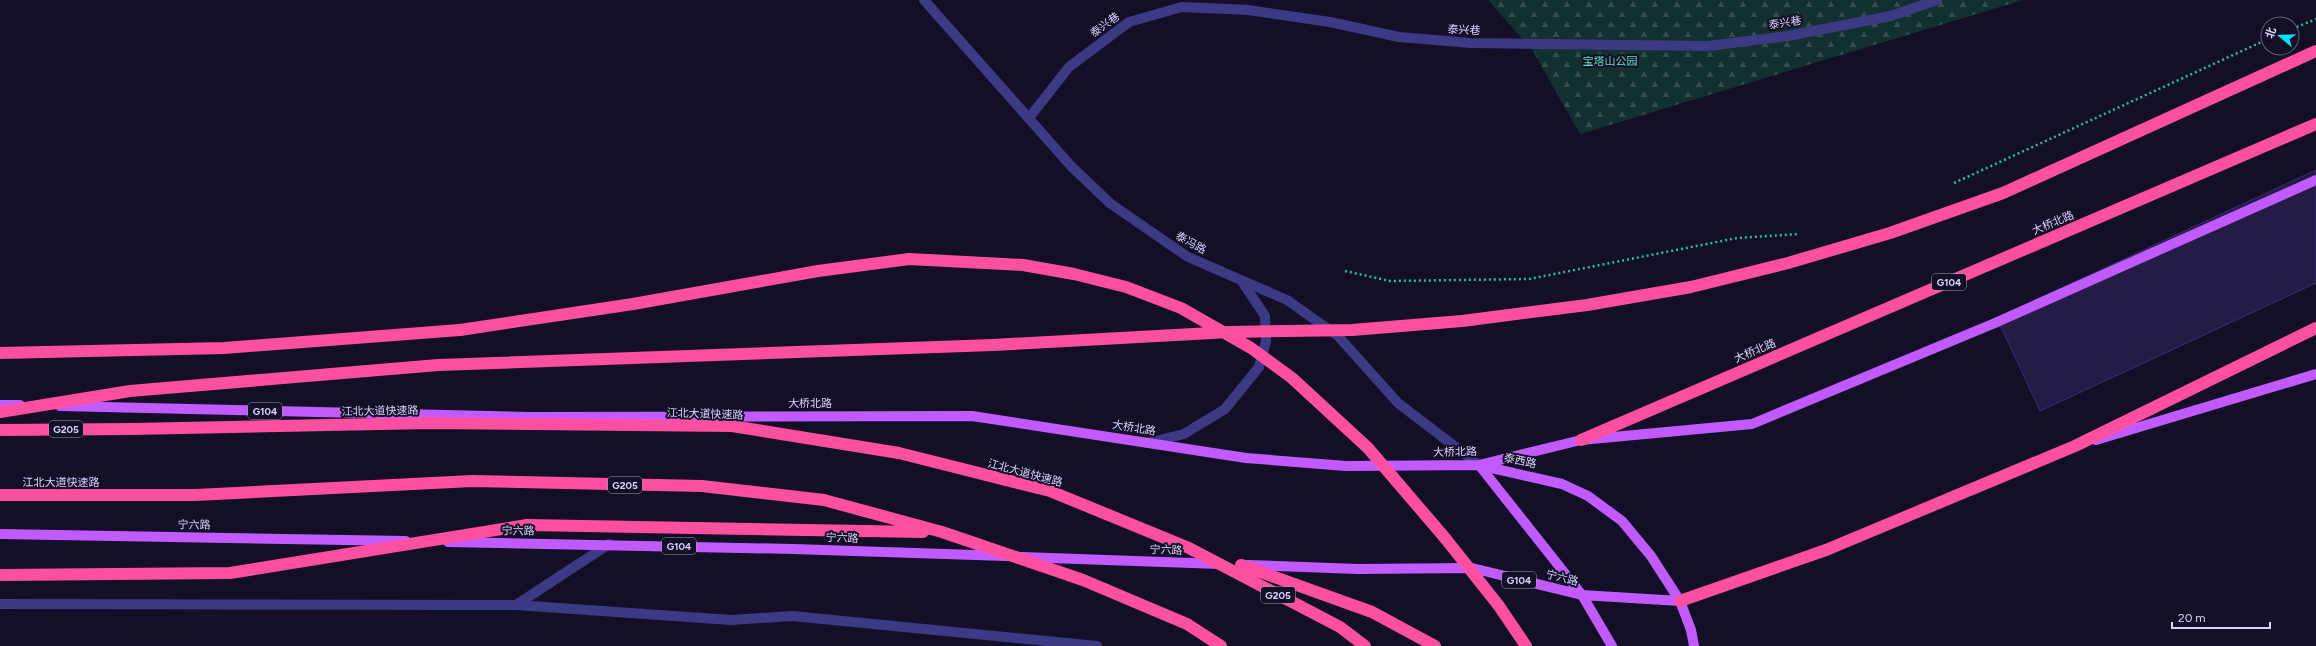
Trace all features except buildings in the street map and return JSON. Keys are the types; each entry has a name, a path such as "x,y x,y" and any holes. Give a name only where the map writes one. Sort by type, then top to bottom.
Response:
{"highway":[{"path":"0,412 130,391 438,365 993,345 1230,332 1352,330 1462,321 1587,305 1698,285 1788,263 1904,228 2003,193 2316,51"},
{"name":"大桥北路","path":"1581,440 2316,124"},
{"path":"0,352 224,348 460,330 633,304 818,272 909,259 1023,265 1074,274 1126,288 1181,308 1251,348 1297,383 1368,448 1494,600 1526,646"},
{"name":"G104","path":"1680,601 1826,550 2075,446 2316,328"},
{"name":"江北大道快速路","path":"0,430 430,423 732,426 898,453 1050,491 1189,548 1340,627 1365,646"},
{"name":"江北大道快速路","path":"0,495 195,495 472,481 702,486 824,500 942,532 1083,580 1187,624 1221,646"},
{"path":"0,575 230,573 527,525 942,532"},
{"path":"1241,565 1372,612 1435,646"}],"main road":[{"path":"1581,440 1752,424 1995,323 2316,180"},
{"path":"2075,446 2316,374"},
{"name":"大桥北路","path":"0,405 529,417 972,416 1246,458 1346,466 1479,465 1581,440"},
{"path":"1479,465 1582,595 1612,646"},
{"name":"泰西路","path":"1479,465 1556,482 1588,496 1622,521 1651,556 1680,601 1691,630 1694,646"},
{"name":"宁六路","path":"0,534 609,544 1358,569 1472,568 1582,595 1680,601"}],"street":[{"name":"泰冯路","path":"924,0 1071,166 1110,204 1188,257 1287,300 1338,336 1398,403 1479,465"},
{"name":"泰兴巷","path":"1029,118 1069,67 1129,22 1182,7 1248,10 1330,22 1399,37 1471,43 1708,46 1788,36 1891,16 1937,0"},
{"path":"1147,443 1184,434 1225,409 1259,367 1266,341 1265,316 1241,280"},
{"path":"516,605 609,544"},
{"path":"0,604 516,605 731,620 792,616 1097,646"}],"path":[{"path":"2300,25 2316,18"},
{"path":"1949,186 2260,43"},
{"path":"1345,271 1390,281 1529,279 1737,238 1800,234"}],"green space":[{"name":"宝塔山公园","path":"1488,0 2023,0 1580,134 1533,51"}]}
